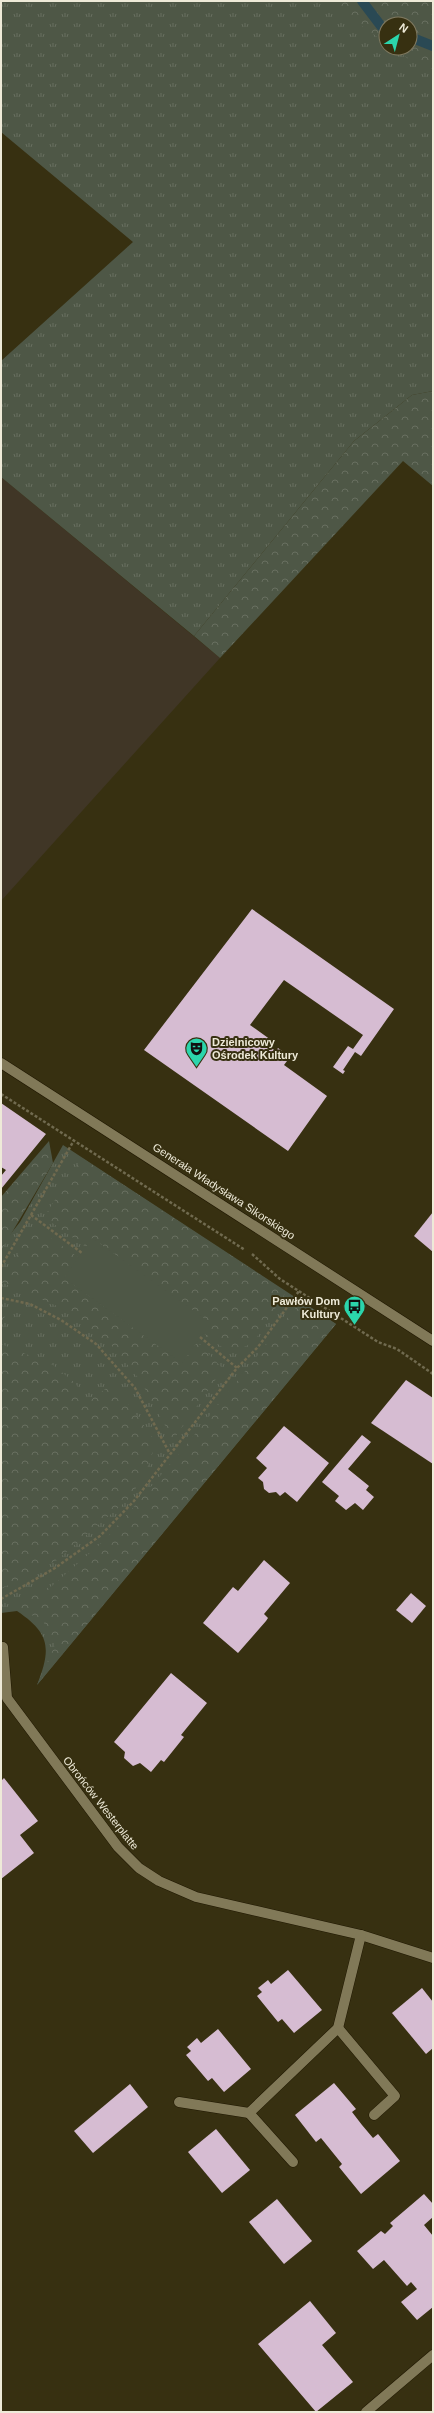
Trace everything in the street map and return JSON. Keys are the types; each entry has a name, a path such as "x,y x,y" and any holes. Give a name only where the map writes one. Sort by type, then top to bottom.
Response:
{"street":[{"name":"Generała Władysława Sikorskiego","path":"1,1063 433,1341"},
{"name":"Obrońców Westerplatte","path":"3,1647 8,1698 118,1847 139,1868 159,1881 196,1896 361,1935 433,1958"},
{"path":"249,2113 338,2028 361,1935"},
{"path":"338,2028 395,2096 374,2115"},
{"path":"179,2102 249,2113 293,2162"},
{"path":"366,2412 433,2355"}],"path":[{"path":"1,1094 74,1142 252,1254 280,1278 299,1291 378,1342 397,1349 433,1374"},
{"path":"1,1267 74,1142"},
{"path":"31,1215 82,1253"},
{"path":"1,1599 55,1568 100,1536 134,1501 237,1368 258,1347 299,1291"},
{"path":"1,1298 30,1304 61,1320 96,1344 135,1388 170,1454"},
{"path":"200,1338 237,1368"}],"shaded area":[{"path":"1,477 220,658 1,901"}],"green space":[{"path":"1,1 433,1 433,391 412,395 354,441 194,636 1,477 1,361 133,242 1,132"},
{"path":"326,1 433,1 433,76 404,56 418,56 418,16 378,16 378,37"},
{"path":"433,391 433,486 403,461 220,658 194,636 354,441 412,395"},
{"path":"49,1141 53,1163 1,1251 1,1197"},
{"path":"63,1145 336,1324 37,1685 45,1661 46,1652 42,1635 28,1619 17,1611 1,1613 1,1246 20,1222"},
{"path":"82,1158 286,1292 253,1343 230,1353 203,1333 210,1323 93,1238 86,1247 44,1217"},
{"path":"38,1229 79,1258 64,1278 182,1363 197,1342 223,1369 173,1440 140,1380 113,1347 64,1309 1,1282 23,1245"},
{"path":"92,1238 211,1323 182,1363 64,1278"},
{"path":"301,1301 336,1324 37,1685 55,1645 44,1623 13,1603 52,1586 106,1539 179,1454"},
{"path":"1,1308 9,1309 1,1324"},
{"path":"1,1344 53,1365 75,1383 88,1402 113,1383 156,1442 149,1464 131,1497 57,1560 1,1589"}],"building":[{"path":"252,909 394,1009 361,1056 355,1052 343,1070 345,1071 343,1074 333,1067 348,1046 353,1049 363,1035 284,980 250,1025 271,1040 267,1045 276,1051 278,1048 290,1057 284,1065 327,1096 288,1151 144,1050"},
{"path":"1,1103 46,1134 1,1189 1,1176 6,1170 1,1167"},
{"path":"433,1212 433,1252 414,1236"},
{"path":"406,1380 433,1398 433,1464 371,1423"},
{"path":"284,1426 329,1463 297,1502 285,1492 280,1496 276,1492 269,1493 264,1489 263,1482 258,1478 267,1468 256,1458"},
{"path":"362,1435 371,1442 348,1469 369,1486 366,1490 374,1497 363,1510 355,1503 346,1510 335,1501 339,1496 322,1482"},
{"path":"264,1560 290,1583 264,1614 268,1618 266,1621 238,1653 203,1623 233,1587 238,1591"},
{"path":"411,1593 426,1606 412,1623 396,1610"},
{"path":"171,1673 207,1703 181,1735 184,1737 164,1762 161,1760 151,1772 140,1763 133,1766 124,1758 125,1752 114,1742"},
{"path":"4,1778 38,1821 20,1835 34,1853 1,1879 1,1781"},
{"path":"288,1970 322,2010 294,2033 282,2019 278,2022 257,1996 262,1992 258,1988 268,1980 271,1984"},
{"path":"422,1988 433,2002 433,2048 426,2054 392,2013"},
{"path":"218,2029 251,2069 224,2092 212,2078 208,2081 186,2055 191,2051 187,2047 197,2038 201,2043"},
{"path":"334,2083 356,2109 352,2112 373,2138 378,2134 400,2161 361,2194 339,2167 342,2164 321,2138 316,2142 295,2115"},
{"path":"130,2084 148,2107 93,2153 74,2131"},
{"path":"216,2129 250,2170 222,2193 188,2152"},
{"path":"424,2194 433,2204 433,2217 424,2225 433,2236 433,2307 417,2320 401,2302 417,2289 411,2282 407,2286 384,2260 373,2269 357,2251 381,2231 385,2234 393,2226 390,2223"},
{"path":"277,2199 312,2241 284,2264 249,2222"},
{"path":"310,2301 336,2333 322,2345 353,2382 316,2412 258,2344"}],"waterway":[{"path":"362,1 378,22"},
{"path":"418,40 433,46"}],"place":[{"name":"Dzielnicowy Ośrodek Kultury","path":"197,1068"},
{"name":"Pawłów Dom Kultury","path":"355,1326"}]}
